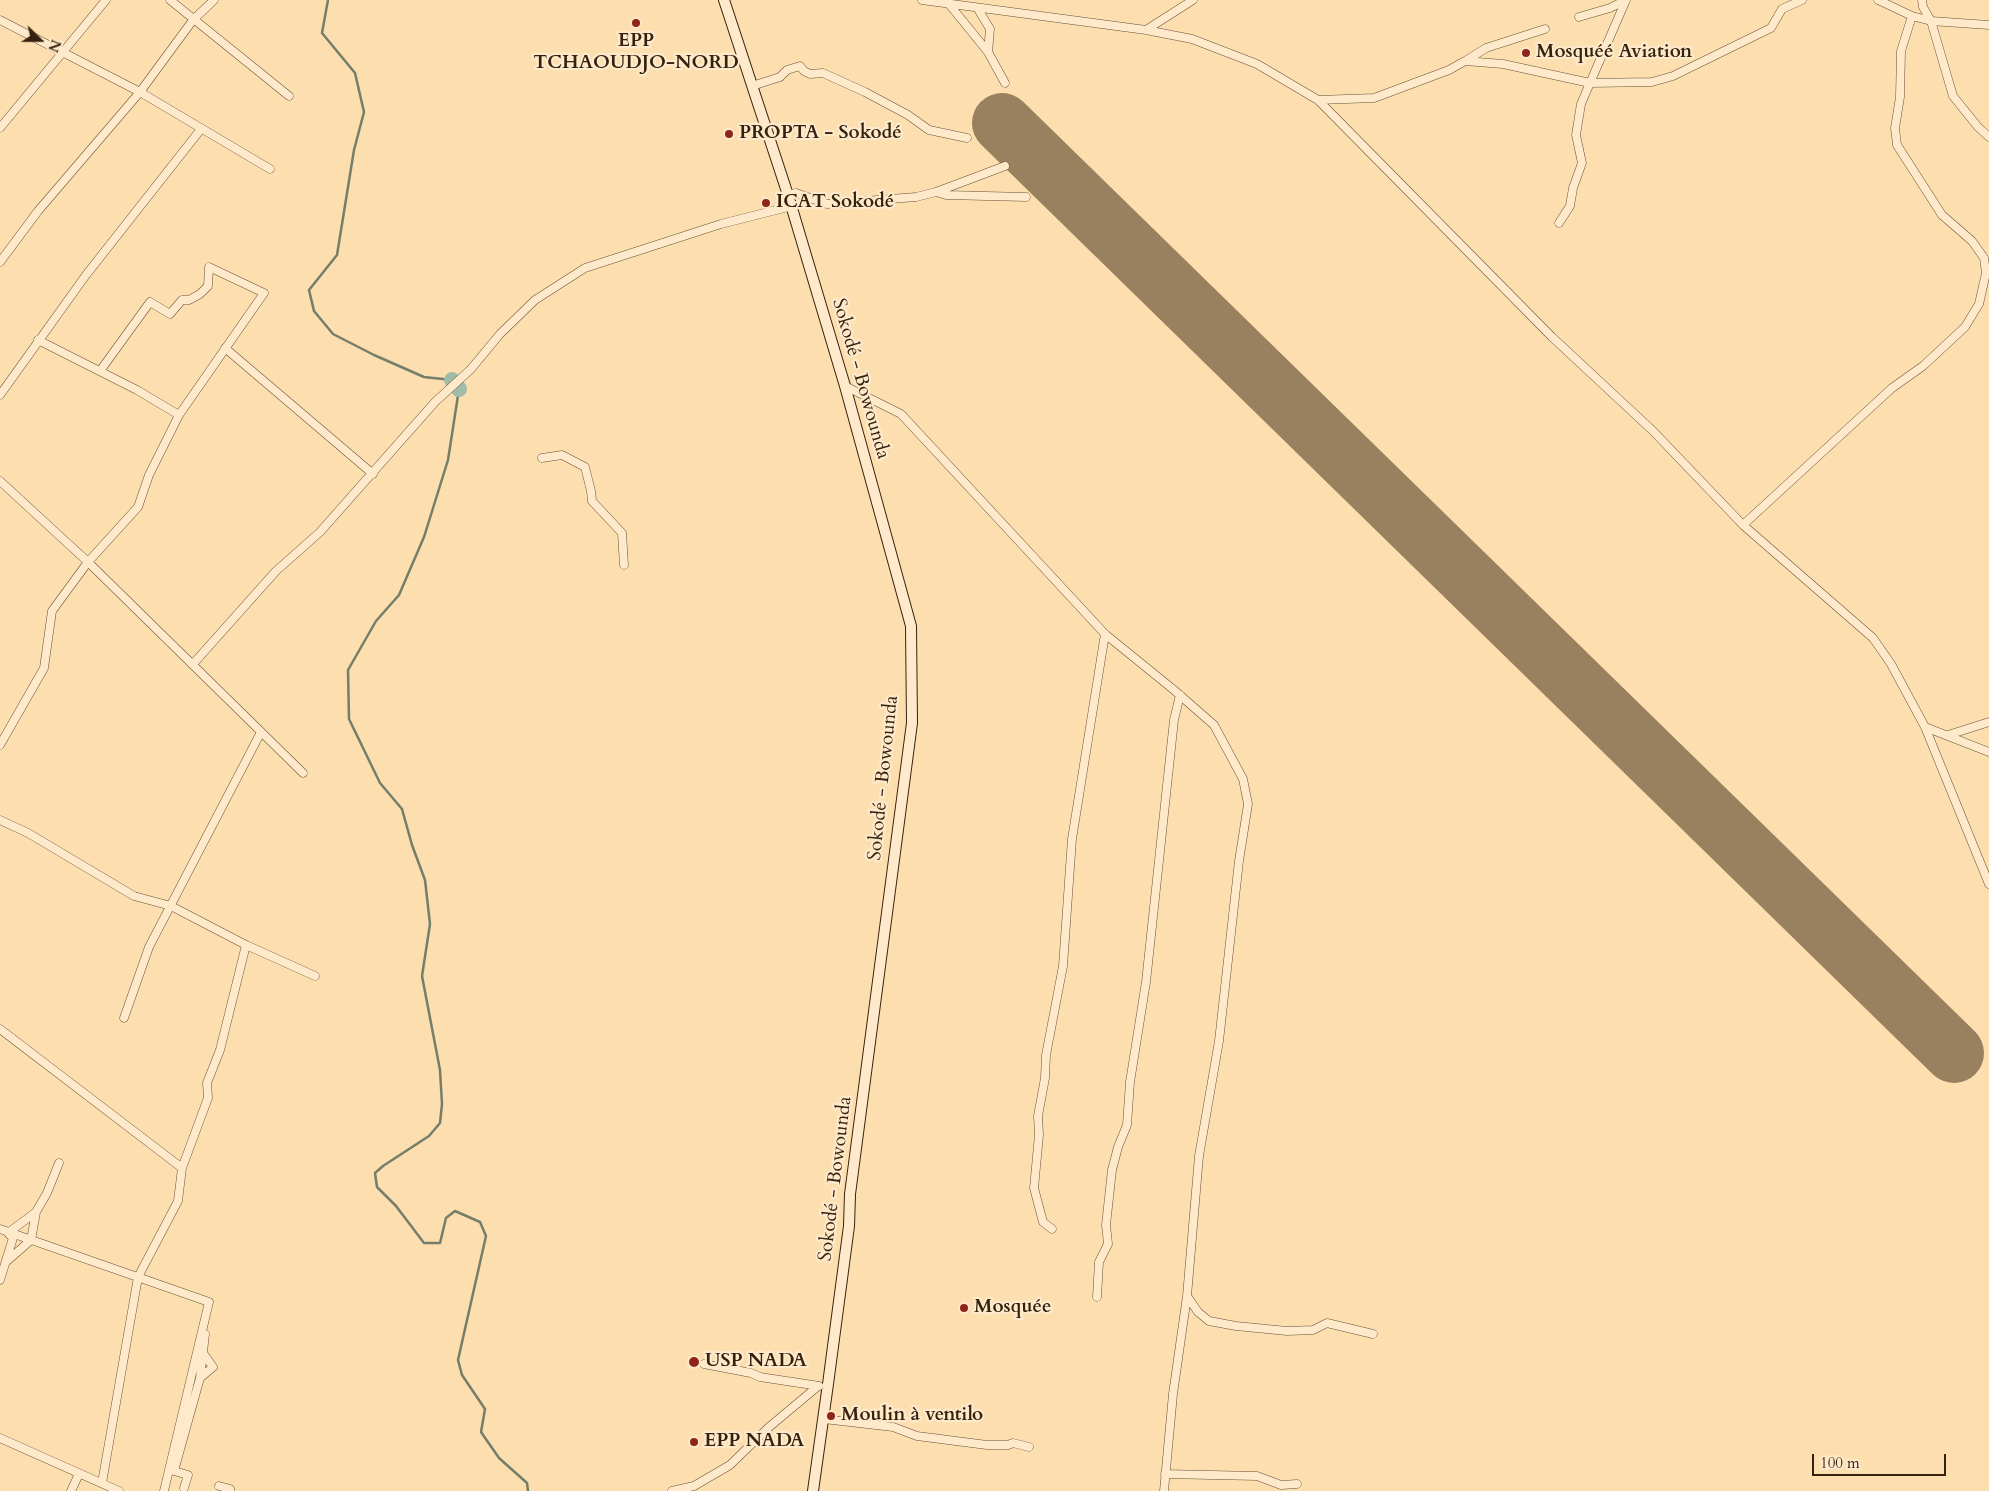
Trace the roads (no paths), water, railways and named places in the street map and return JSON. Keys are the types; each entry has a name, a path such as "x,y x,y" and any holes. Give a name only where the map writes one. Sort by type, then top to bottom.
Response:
{"main road":[{"name":"Sokodé - Bowounda","path":"724,0 776,152 845,386 911,626 912,723 850,1194 849,1226 824,1420 813,1491"}],"street":[{"path":"0,128 106,0"},
{"path":"170,0 289,96"},
{"path":"0,262 38,211 140,92 193,20 214,0"},
{"path":"922,0 1146,30 1192,39 1258,64 1318,100 1552,337 1653,431 1743,525 1873,638 1892,664 1925,727 1989,884"},
{"path":"1146,30 1193,0"},
{"path":"1559,223 1570,206 1573,188 1582,163 1576,136 1581,104 1626,0"},
{"path":"1579,17 1610,8 1626,0"},
{"path":"1466,61 1503,64 1590,83 1652,82 1673,76 1771,28 1782,9 1802,0"},
{"path":"1878,0 1912,16 1931,21 1989,25"},
{"path":"1922,0 1923,7 1931,21 1953,96 1978,127 1989,137"},
{"path":"950,4 988,52 1005,83"},
{"path":"978,8 990,29 988,52"},
{"path":"1743,525 1892,388 1923,366 1965,328 1979,304 1986,273 1984,258 1972,241 1942,215 1897,145 1895,128 1900,97 1902,51 1912,16"},
{"path":"0,20 140,92 270,169"},
{"path":"1318,100 1374,98 1449,70 1486,48 1545,29"},
{"path":"752,86 780,78 787,70 800,66 810,74 823,74 865,92 908,115 929,130 967,138"},
{"path":"0,395 38,340 201,128"},
{"path":"788,195 796,193 827,204 916,197 936,192 1005,166"},
{"path":"936,192 946,195 1026,197"},
{"path":"192,664 276,571 320,532 435,402 471,369 500,334 535,300 585,268 720,224 792,206"},
{"path":"0,746 44,668 52,611 88,562 138,507 178,415 264,293 209,267 208,286 200,294 189,300 182,300 170,314 150,302 100,371"},
{"path":"38,340 138,390 178,415"},
{"path":"225,348 373,474"},
{"path":"845,386 901,414 1105,634 1214,725 1243,779 1248,804 1239,861 1219,1041 1199,1156 1187,1296 1173,1394 1164,1491"},
{"path":"542,458 562,455 585,467 592,502 622,533 624,565"},
{"path":"0,481 88,562 303,773"},
{"path":"1052,1229 1043,1222 1034,1188 1038,1116 1045,1078 1046,1055 1062,966 1072,839 1105,634"},
{"path":"1097,1297 1100,1262 1108,1244 1106,1225 1112,1170 1118,1147 1127,1126 1130,1082 1146,982 1174,720 1180,695"},
{"path":"1948,735 1989,722"},
{"path":"1925,727 1989,752"},
{"path":"124,1018 149,947 262,732"},
{"path":"0,820 28,833 134,896 171,906 246,945 315,976"},
{"path":"102,1483 138,1277 178,1201 182,1168 208,1098 207,1083 220,1050 246,945"},
{"path":"0,1029 182,1168"},
{"path":"6,1262 31,1240 36,1212 47,1193 59,1163"},
{"path":"8,1233 36,1212"},
{"path":"0,1229 209,1302 164,1491"},
{"path":"0,1280 13,1238 8,1233"},
{"path":"1187,1296 1198,1312 1209,1321 1236,1326 1287,1331 1313,1330 1327,1323 1373,1334"},
{"path":"184,1488 188,1475 174,1471 200,1378 206,1329 204,1325"},
{"path":"200,1378 213,1367 203,1353"},
{"path":"704,1364 751,1373 760,1377 817,1387"},
{"path":"672,1491 694,1486 730,1466 768,1428 817,1387 828,1384"},
{"path":"824,1420 892,1427 917,1436 978,1444 1008,1445 1013,1443 1029,1447"},
{"path":"1,1441 119,1491"},
{"path":"71,1491 79,1474"},
{"path":"1165,1474 1257,1476 1281,1485 1297,1484"},
{"path":"219,1486 230,1489 230,1491"}],"waterway":[{"path":"328,0 322,33 355,73 364,112 354,150 337,255 309,290 314,311 333,334 374,355 424,377 452,380"},
{"path":"452,380 459,389"},
{"path":"459,389 448,460 424,537 399,595 376,621 348,670 349,719 380,783 402,809 412,845 425,880 430,924 422,976 440,1070 442,1104 440,1123 429,1136 375,1173 377,1187 396,1206 424,1243 440,1243 446,1218 455,1211 480,1222 486,1236 458,1360 462,1375 485,1409 481,1432 499,1458 527,1483 528,1491"}],"place":[{"name":"EPP TCHAOUDJO-NORD","path":"636,23"},
{"name":"Mosquéé Aviation","path":"1526,53"},
{"name":"PROPTA - Sokodé","path":"729,134"},
{"name":"ICAT Sokodé","path":"766,203"},
{"name":"Mosquée","path":"964,1308"},
{"name":"USP NADA","path":"694,1362"},
{"name":"Moulin à ventilo","path":"831,1416"},
{"name":"EPP NADA","path":"694,1442"}]}
